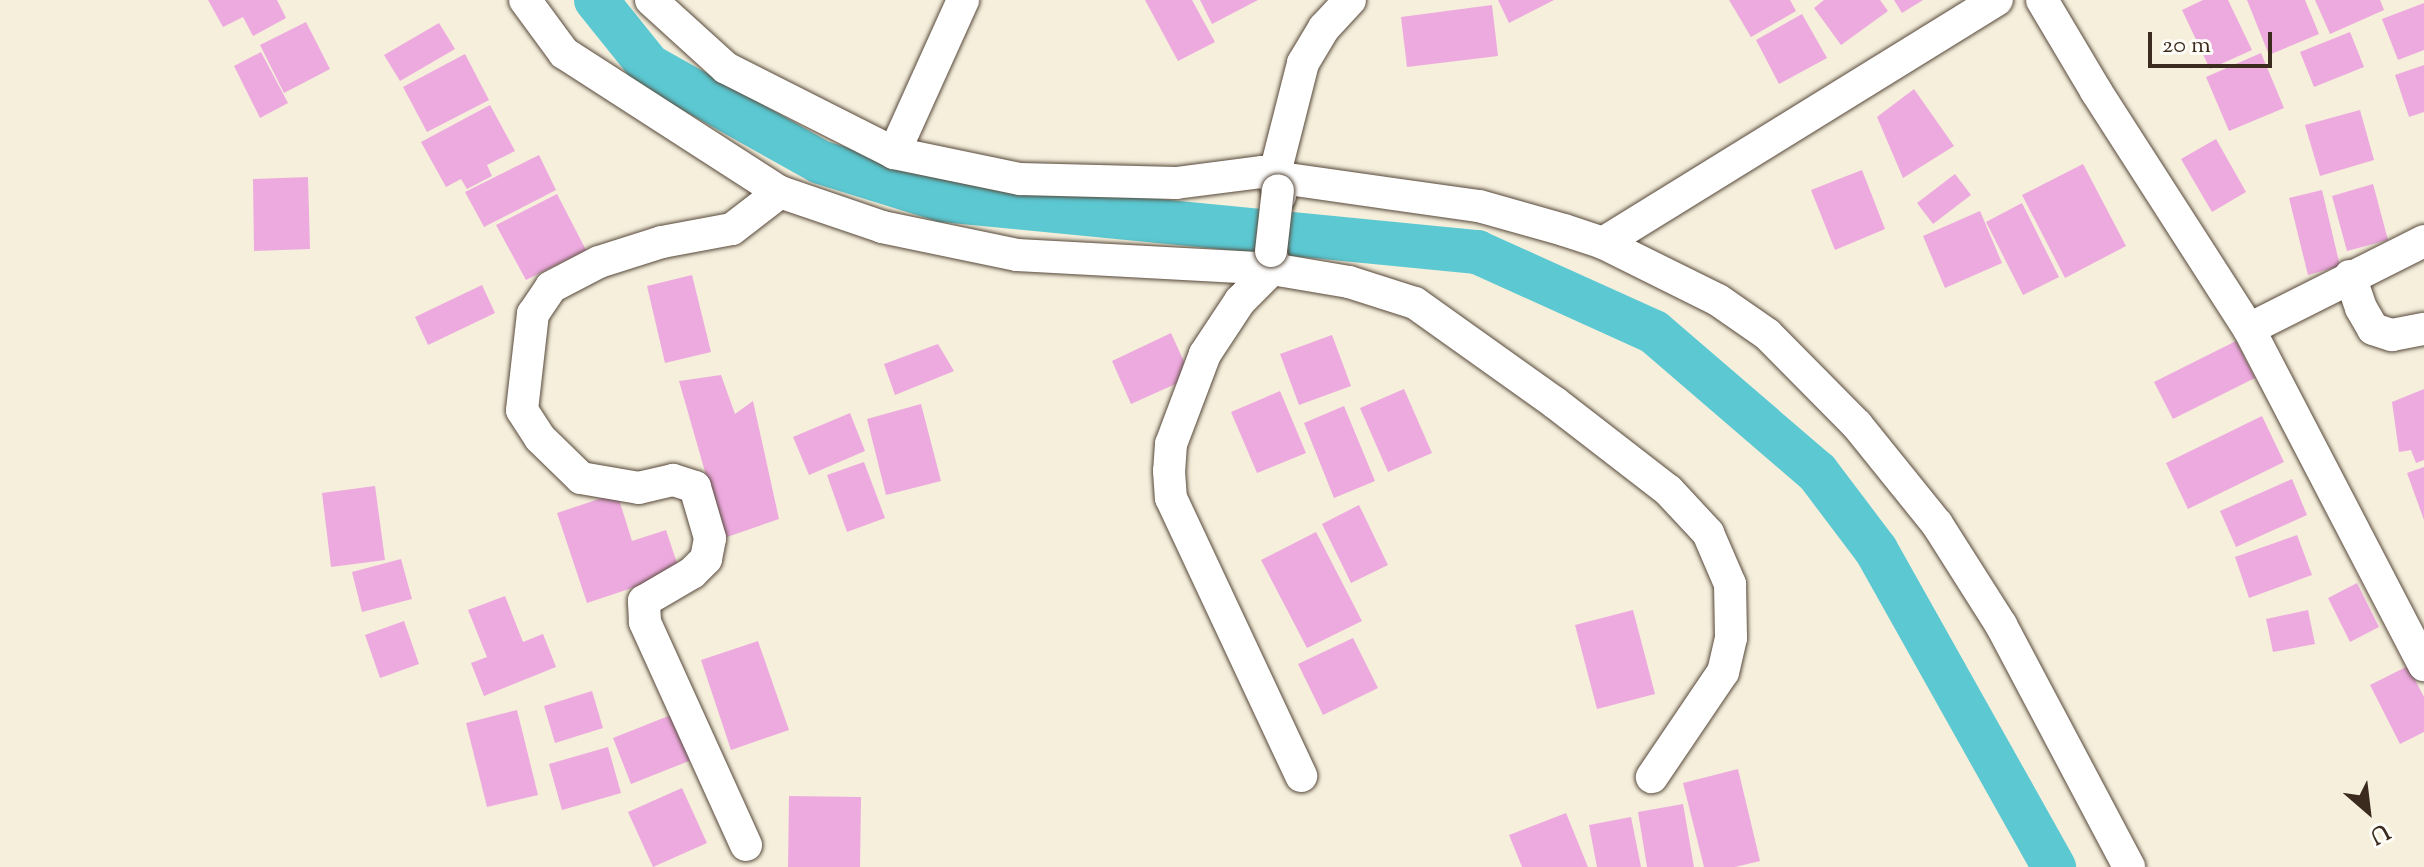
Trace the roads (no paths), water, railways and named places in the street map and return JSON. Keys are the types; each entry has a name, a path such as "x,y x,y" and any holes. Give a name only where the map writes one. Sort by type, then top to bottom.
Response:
{"street":[{"path":"525,0 564,53 780,192 882,227 1017,255 1272,260 1415,303 1554,402 1668,490 1708,533 1730,584 1731,638 1723,672 1652,777"},
{"path":"651,0 726,68 894,153 1020,179 1176,183 1262,172 1278,190 1479,206 1603,243 1746,317 1767,334 1857,425 1937,524 2001,625 2129,867"},
{"path":"894,153 963,0"},
{"path":"1301,776 1171,498 1169,471 1171,444 1205,354 1272,260 1278,190 1303,63 1324,28 1350,0"},
{"path":"1603,243 1997,0"},
{"path":"2042,0 2096,91 2249,329 2424,665"},
{"path":"746,845 645,622 644,601 692,573 706,559 710,538 695,487 673,480 639,488 581,478 540,438 522,410 533,314 551,287 599,262 649,246 732,229 780,192"},
{"path":"2249,329 2277,312 2424,241"},
{"path":"2350,276 2361,308 2373,329 2392,335 2424,329"}],"waterway":[{"path":"596,0 649,66 820,162 943,200 1477,252 1654,332 1817,472 1876,550 2054,867"}]}
